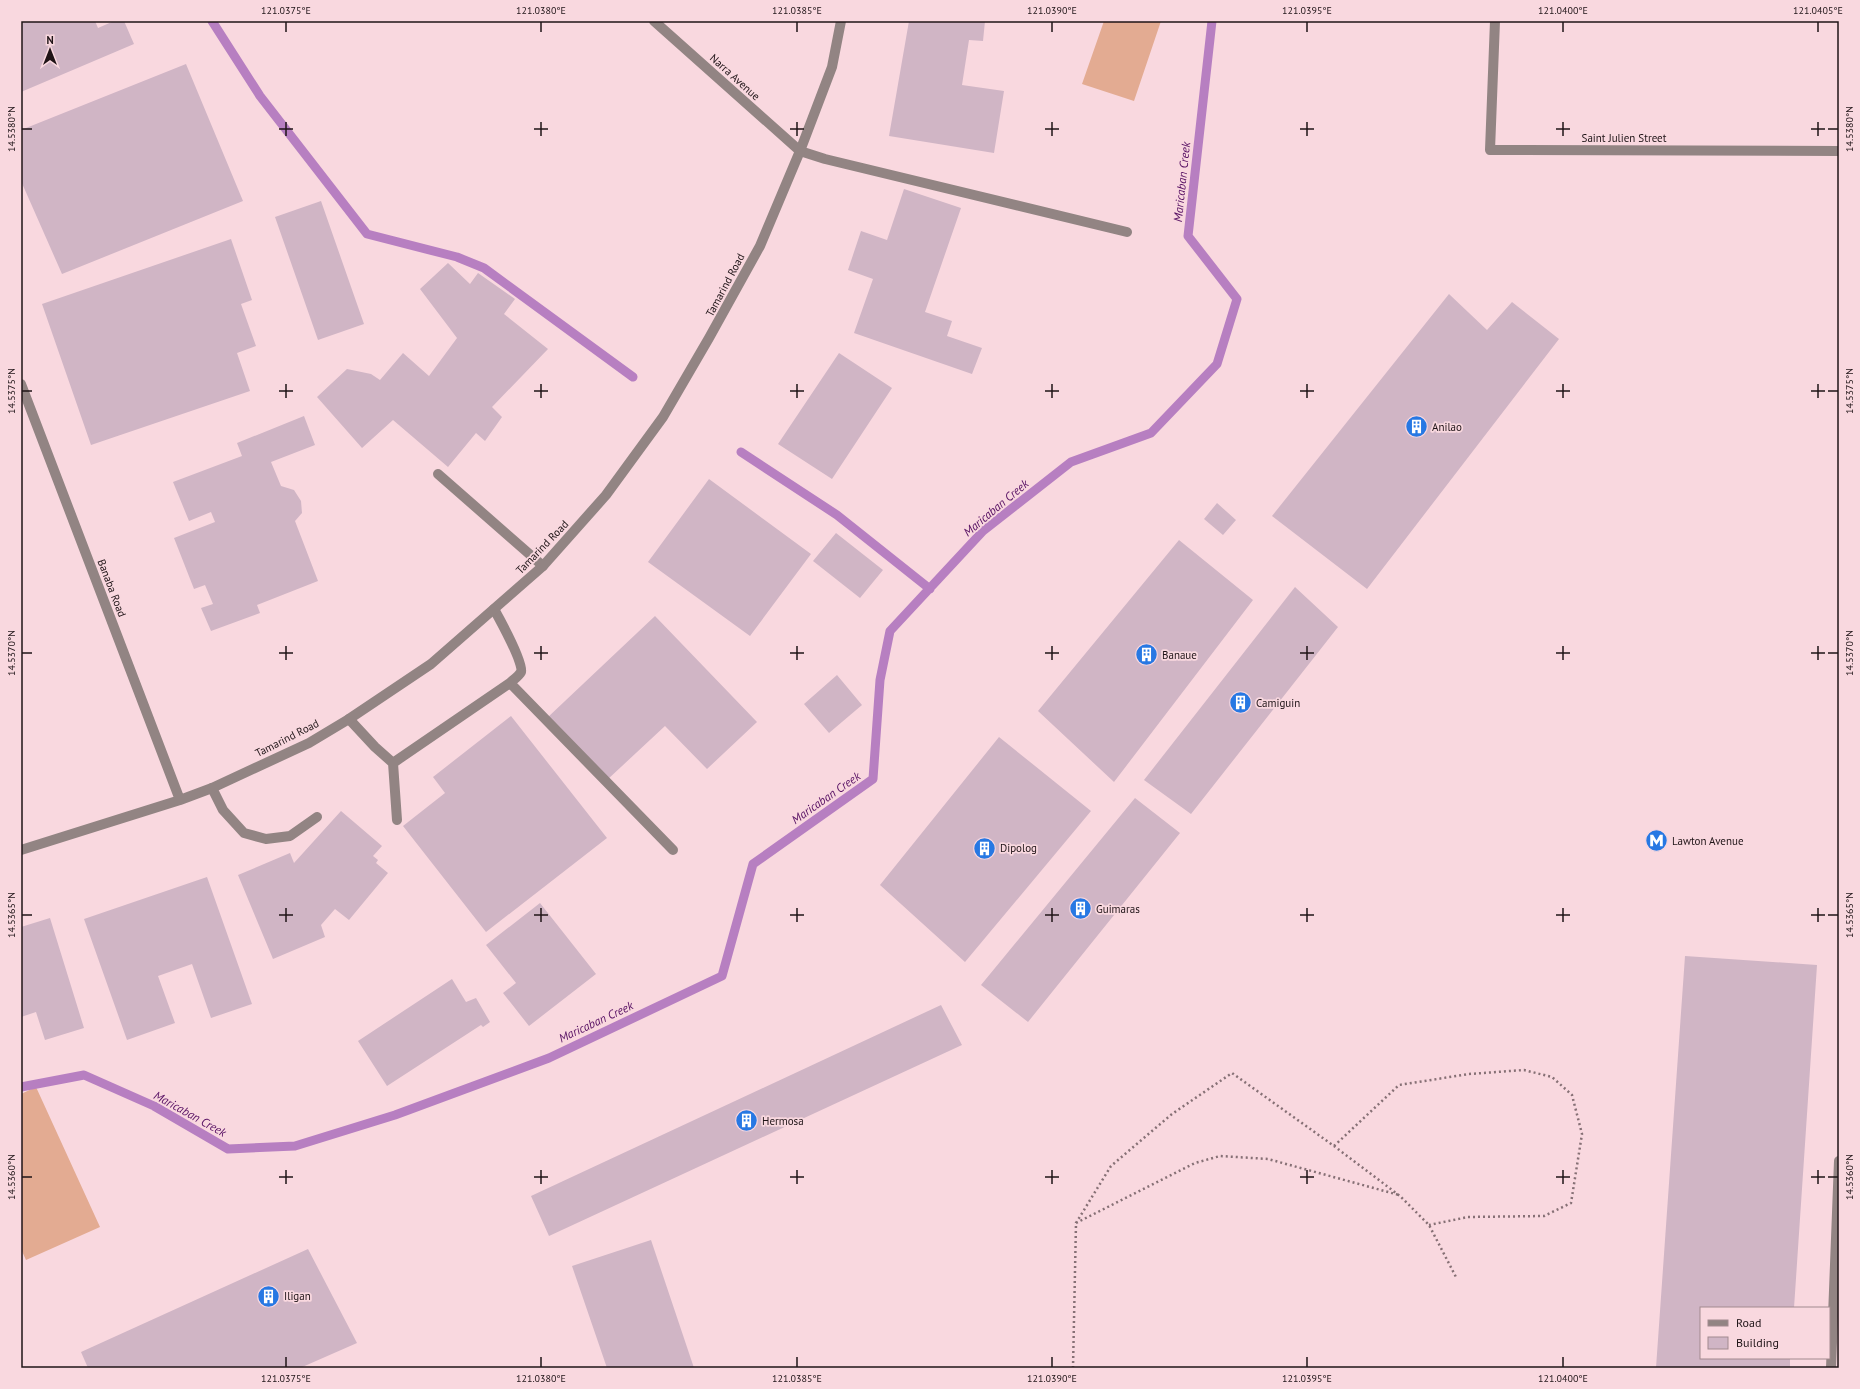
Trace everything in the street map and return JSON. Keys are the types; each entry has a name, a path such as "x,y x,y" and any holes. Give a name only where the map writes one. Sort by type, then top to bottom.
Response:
{"street":[{"name":"Narra Avenue","path":"654,21 800,151"},
{"name":"Tamarind Road","path":"21,850 180,800 212,788 309,742 349,719 431,664 542,566 606,495 663,417 710,338 760,246 800,151 832,67 841,21"},
{"name":"Saint Julien Street","path":"1495,21 1490,150 1839,151"},
{"path":"800,151 825,159 1127,232"},
{"name":"Banaba Road","path":"21,384 180,800"},
{"path":"438,474 542,566"},
{"path":"393,764 510,683 521,672 522,668 515,651 494,609"},
{"path":"510,683 673,850"},
{"path":"349,719 393,764 397,820"},
{"path":"212,788 223,810 244,833 266,839 290,836 317,817"},
{"path":"1832,1368 1837,1322 1839,1161"}],"path":[{"path":"1334,1146 1399,1085 1469,1074 1524,1070 1552,1078 1572,1095 1582,1134 1571,1203 1544,1216 1468,1217 1429,1225"},
{"path":"1073,1368 1076,1223 1111,1166 1172,1114 1232,1073 1334,1146 1400,1196 1429,1225 1457,1279"},
{"path":"1076,1223 1194,1163 1220,1156 1268,1159 1400,1196"}],"shaded area":[{"path":"1104,21 1161,21 1134,101 1082,84"},
{"path":"36,1087 100,1227 26,1260 21,1249 21,1094"}],"building":[{"path":"21,21 95,21 98,28 114,21 124,21 134,44 21,92"},
{"path":"909,21 985,21 983,41 969,40 962,85 1004,91 994,153 889,136"},
{"path":"186,64 243,201 62,274 21,181 21,130"},
{"path":"904,189 961,208 925,312 952,321 947,336 982,348 972,374 854,333 873,279 848,270 861,231 887,240"},
{"path":"321,201 364,324 318,340 275,217"},
{"path":"231,239 252,300 241,304 256,346 237,353 250,391 91,445 42,304"},
{"path":"448,263 470,284 478,273 515,299 504,314 548,349 492,407 502,417 485,441 476,433 448,467 393,420 362,448 317,397 347,369 371,374 380,380 403,353 429,376 457,338 420,289"},
{"name":"Anilao","path":"1449,294 1487,330 1512,302 1559,339 1367,589 1272,516"},
{"path":"839,353 892,388 832,479 778,444"},
{"path":"304,416 315,445 271,462 281,486 294,490 301,501 302,513 295,521 318,581 257,605 260,613 211,631 201,608 213,604 205,585 194,589 174,538 215,522 211,512 189,521 173,482 242,456 237,443"},
{"path":"709,479 811,554 750,636 648,562"},
{"path":"1217,503 1236,520 1223,535 1204,519"},
{"path":"836,533 883,570 860,598 813,561"},
{"name":"Banaue","path":"1179,540 1253,600 1114,782 1038,711"},
{"name":"Camiguin","path":"1295,587 1338,627 1191,814 1144,780"},
{"path":"655,616 757,722 707,769 665,726 607,780 547,718"},
{"path":"837,675 862,705 829,733 804,704"},
{"path":"511,716 607,838 486,932 403,826 445,793 433,777"},
{"name":"Dipolog","path":"999,737 1091,811 965,962 880,885"},
{"name":"Guimaras","path":"1135,798 1180,833 1028,1022 981,985"},
{"path":"341,811 382,846 373,856 378,860 376,863 388,873 349,920 335,909 321,925 325,937 273,959 238,875 290,853 294,863"},
{"path":"207,877 252,1004 211,1018 192,964 158,976 175,1023 127,1040 84,919"},
{"path":"540,903 596,974 529,1026 503,993 516,983 486,945"},
{"path":"50,918 84,1028 45,1040 36,1012 21,1017 21,927"},
{"path":"1685,956 1817,965 1794,1307 1700,1307 1700,1359 1790,1359 1790,1368 1656,1368"},
{"path":"452,979 466,1002 476,998 490,1022 483,1027 481,1025 387,1086 358,1041"},
{"name":"Hermosa","path":"941,1005 962,1045 549,1236 531,1196"},
{"path":"651,1240 694,1368 607,1368 572,1266"},
{"name":"Iligan","path":"308,1249 357,1343 300,1368 88,1368 81,1352"}],"waterway":[{"path":"212,21 260,96 367,234 457,257 484,268 633,377"},
{"name":"Maricaban Creek","path":"21,1087 84,1075 154,1106 228,1149 295,1146 395,1115 549,1058 722,976 753,864 873,779 880,680 890,631 983,531 1071,462 1151,433 1217,364 1237,299 1188,236 1212,21"},
{"path":"741,452 837,515 930,589"}],"place":[{"name":"Anilao","path":"1417,427"},
{"name":"Banaue","path":"1147,655"},
{"name":"Camiguin","path":"1241,703"},
{"name":"Lawton Avenue","path":"1657,841"},
{"name":"Dipolog","path":"985,848"},
{"name":"Guimaras","path":"1081,909"},
{"name":"Hermosa","path":"746,1121"},
{"name":"Iligan","path":"268,1296"}]}
